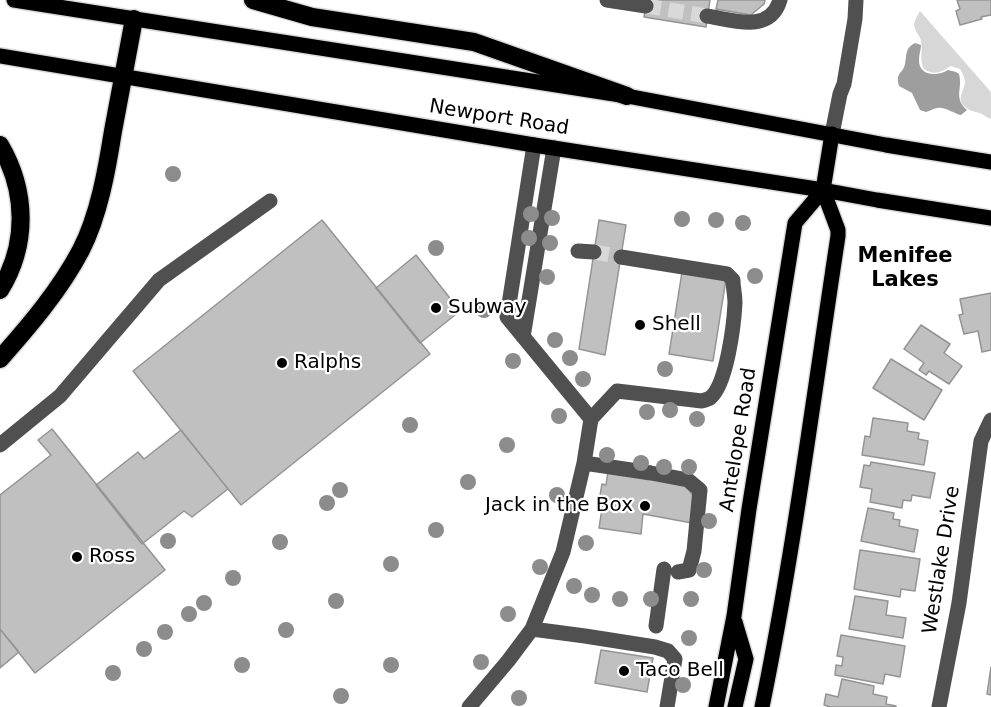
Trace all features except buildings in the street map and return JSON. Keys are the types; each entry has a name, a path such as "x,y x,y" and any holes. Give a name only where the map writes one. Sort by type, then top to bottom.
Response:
{"highway":[{"path":"253,0 312,17 474,42 627,96"},
{"path":"0,359 50,300 82,248 105,178 134,19"},
{"path":"0,145 16,181 21,222 16,255 0,290"}],"main road":[{"path":"14,0 627,96 886,145 991,162"},
{"name":"Newport Road","path":"0,56 991,218"},
{"path":"762,707 790,555 838,230 823,190 832,134"},
{"name":"Antelope Road","path":"716,707 734,616 795,223 823,190"},
{"path":"734,616 746,659 735,707"}],"street":[{"path":"607,0 646,6"},
{"path":"707,16 753,24 767,19 777,8 780,0"},
{"path":"832,134 844,84 856,0"},
{"path":"534,145 507,317 591,419"},
{"path":"523,337 554,148"},
{"path":"0,445 60,396 159,280 270,201"},
{"path":"469,707 532,629 563,552 585,463 591,419 617,390 702,401 711,398 719,386 727,357 735,304 733,280 727,274 621,257"},
{"name":"Westlake Drive","path":"939,707 959,603 981,441 991,420"},
{"path":"585,463 688,480 700,490 694,551 688,570 671,570 656,626"},
{"path":"532,629 655,647 668,651 675,659 667,707"}],"shaded area":[{"path":"920,11 991,92 991,119 968,109 962,103 961,97 965,81 960,69 951,66 934,73 924,69 921,41 914,24"},
{"path":"915,43 921,45 920,65 925,72 939,74 948,70 959,74 959,97 967,110 961,115 943,108 926,112 920,110 912,93 899,86 898,78 904,67 907,52"}],"tunnel":[{"path":"646,6 707,16"},
{"path":"594,252 621,257"}],"place":[{"name":"Subway","path":"436,308"},
{"name":"Shell","path":"640,325"},
{"name":"Ralphs","path":"282,363"},
{"name":"Jack in the Box","path":"645,506"},
{"name":"Ross","path":"77,557"},
{"name":"Taco Bell","path":"624,671"}],"district":[{"name":"Menifee Lakes","path":"905,269"}]}
